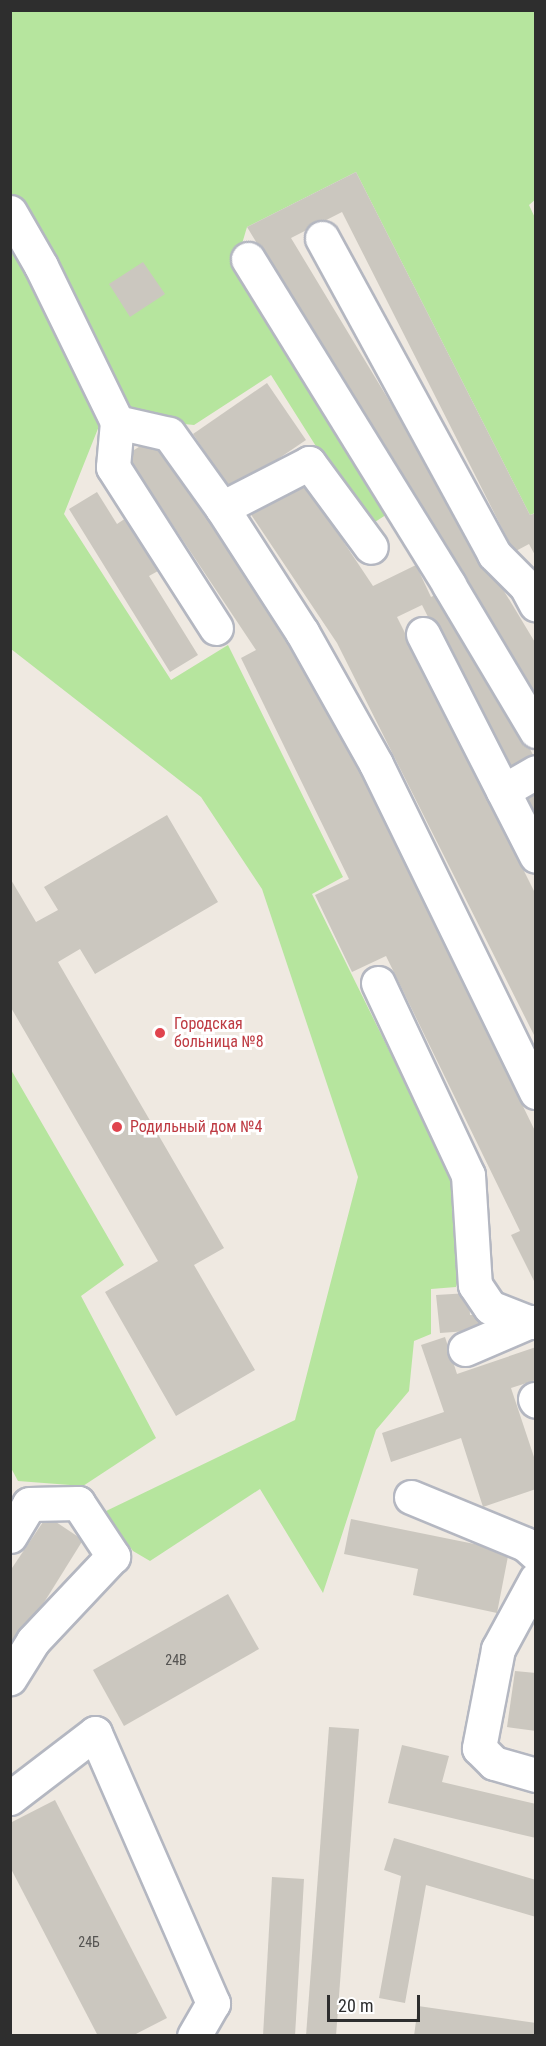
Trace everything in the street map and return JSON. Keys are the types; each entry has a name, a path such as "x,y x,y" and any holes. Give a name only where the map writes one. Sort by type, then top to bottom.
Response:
{"street":[{"path":"10,212 41,266 117,422 113,467 216,628"},
{"path":"322,238 494,554 526,586 536,605"},
{"path":"248,259 536,731"},
{"path":"117,422 169,434 222,508 302,632 375,764 536,1092"},
{"path":"222,508 309,463 371,547"},
{"path":"423,634 536,856"},
{"path":"503,791 536,772"},
{"path":"378,983 468,1175 475,1285 490,1306 532,1322"},
{"path":"465,1349 532,1322"},
{"path":"411,1497 525,1544 536,1554"},
{"path":"10,1536 29,1504 78,1503 113,1556 33,1641 10,1678"},
{"path":"536,1579 498,1649 479,1748 494,1763 536,1775"},
{"path":"10,1798 95,1733 213,2003 194,2036"}],"green space":[{"path":"10,11 535,11 536,199 529,205 536,220 535,513 530,515 356,172 247,227 236,264 389,513 367,527 271,375 194,425 103,416 64,514 171,680 228,645 343,877 312,894 452,1178 463,1260 456,1287 431,1289 431,1334 414,1341 409,1391 376,1430 323,1593 260,1489 150,1561 133,1551 104,1512 295,1420 358,1177 262,889 201,797 11,649"},
{"path":"10,1068 124,1265 81,1296 156,1438 83,1486 18,1481 11,1468"}],"building":[{"path":"356,172 530,515 536,513 536,557 529,544 514,552 342,212 291,238 536,644 536,700 247,227"},
{"path":"143,262 165,294 130,317 109,284"},
{"path":"267,383 306,440 231,491 193,434"},
{"path":"155,437 285,640 294,636 536,1133 536,1285 511,1235 520,1231 386,956 352,972 315,895 349,879 241,658 256,650 126,455"},
{"path":"301,478 373,586 416,565 431,597 450,588 535,759 507,773 422,605 397,617 536,895 536,1039 337,643 250,513"},
{"path":"97,492 117,524 126,518 158,571 149,576 198,655 170,672 69,509"},
{"path":"536,789 536,818 524,795"},
{"name":"Родильный дом №4","path":"167,815 218,902 95,974 80,949 58,962 224,1248 194,1265 255,1370 176,1416 105,1292 158,1261 10,1006 10,878 36,922 58,910 44,887"},
{"path":"469,1293 470,1315 480,1315 481,1330 440,1333 436,1295"},
{"path":"445,1337 457,1374 536,1347 536,1380 511,1388 536,1463 536,1489 483,1507 461,1438 391,1462 382,1433 444,1412 421,1345"},
{"path":"47,1516 83,1540 10,1657 10,1571"},
{"path":"351,1519 509,1551 497,1613 413,1595 418,1569 344,1554"},
{"path":"228,1594 259,1649 124,1726 93,1670"},
{"path":"515,1671 536,1673 536,1731 507,1727"},
{"path":"329,1727 359,1729 336,2036 306,2036"},
{"path":"402,1745 449,1756 442,1782 536,1804 536,1838 388,1803"},
{"path":"55,1800 167,2018 132,2036 98,2036 10,1867 10,1823"},
{"path":"394,1838 536,1880 536,1917 426,1885 405,2003 379,1998 401,1876 384,1870"},
{"path":"272,1877 304,1879 295,2036 263,2036"},
{"path":"418,2006 536,2023 536,2036 414,2036"}],"place":[{"name":"Городская больница №8","path":"160,1033"},
{"name":"Родильный дом №4","path":"117,1127"}]}
